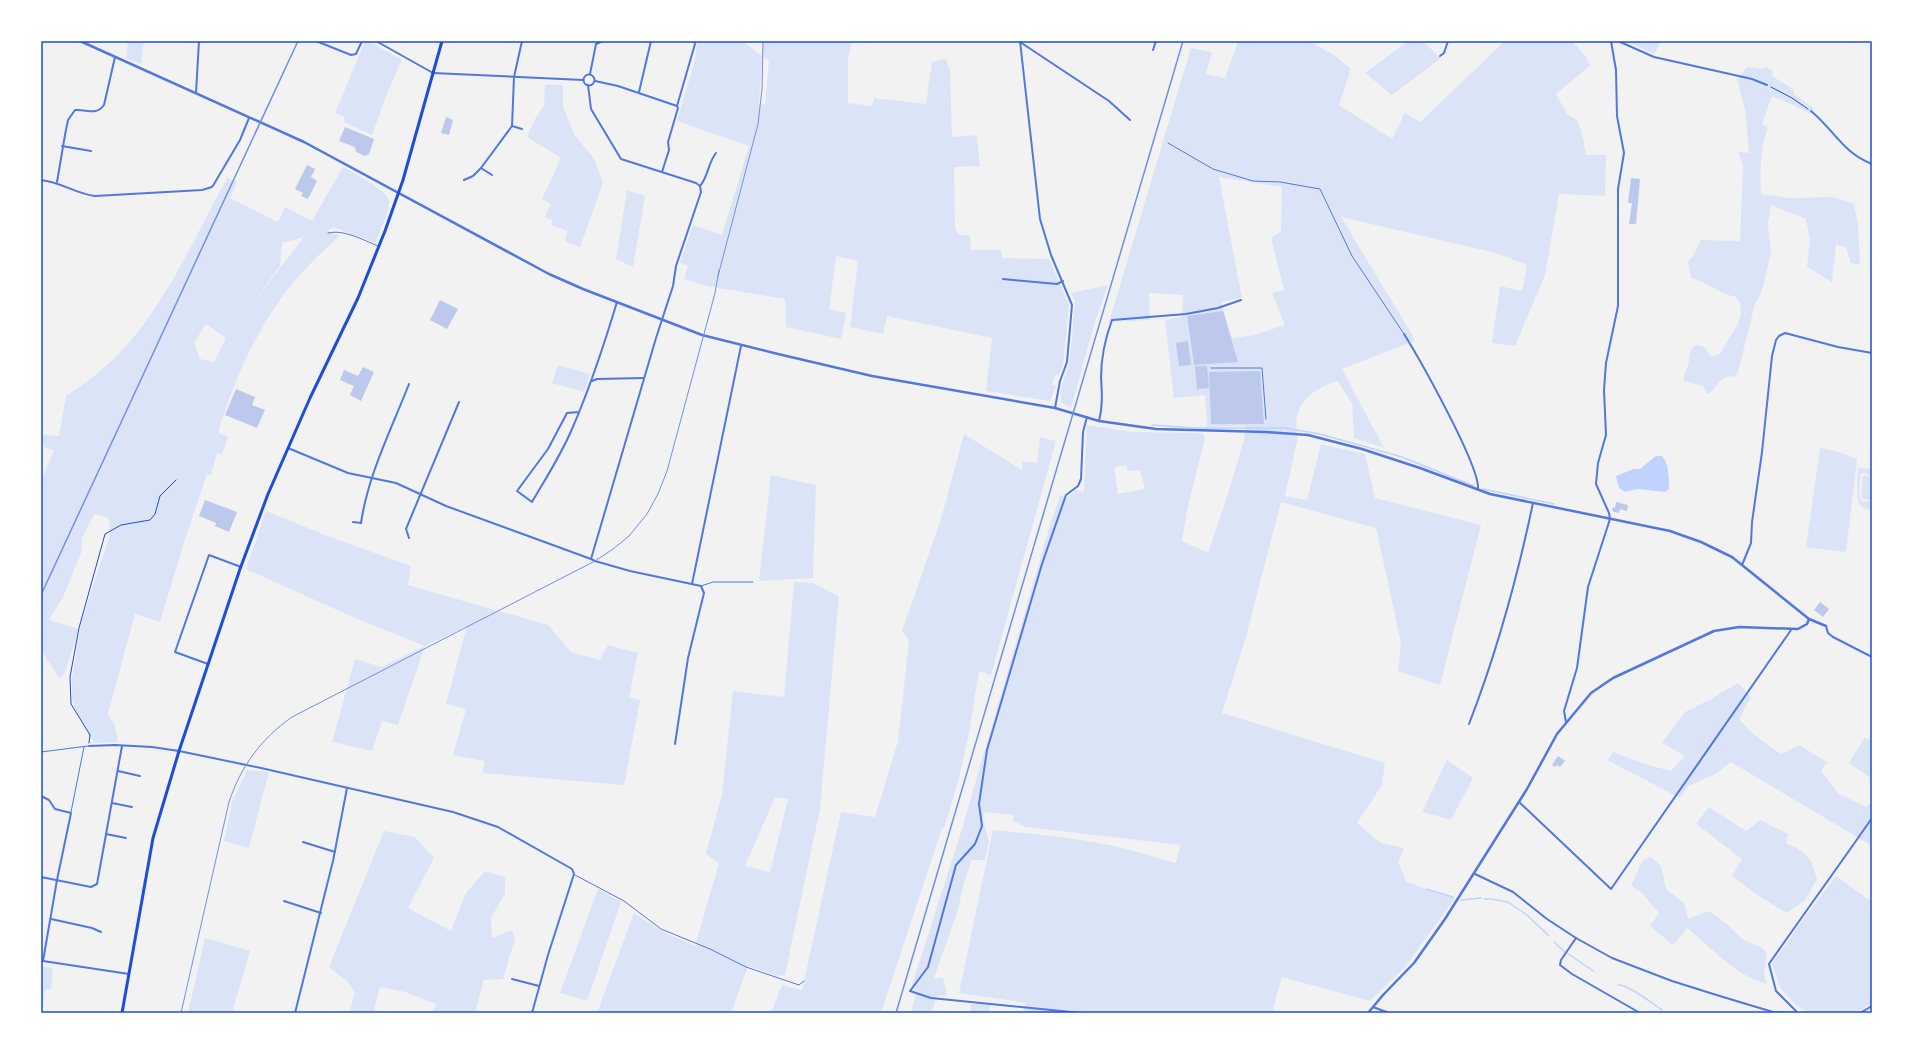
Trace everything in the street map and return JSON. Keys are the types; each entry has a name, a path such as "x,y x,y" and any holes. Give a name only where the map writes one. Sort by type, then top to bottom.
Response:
{"main road":[{"path":"122,1013 153,838 179,752 241,567 268,494 358,298 379,247 399,192 442,41"}],"street":[{"path":"80,41 304,142 399,192 533,266 572,284 702,335 741,346 872,376 1055,408 1099,421 1156,429 1297,433 1362,449 1420,468 1478,490 1679,534 1721,551 1742,564 1809,619 1817,624 1826,626 1828,633 1833,637 1872,657"},
{"path":"196,94 199,41"},
{"path":"316,41 351,55 356,54 362,41"},
{"path":"376,41 433,73 583,80 585,84 588,85 591,109 617,155 625,161 662,172 700,186"},
{"path":"464,180 473,176 481,168 512,126 514,76 522,41"},
{"path":"590,74 596,44 603,41"},
{"path":"638,93 651,41"},
{"path":"662,172 669,150 668,142 678,108 677,106 695,44 694,41"},
{"path":"1020,41 1109,102 1130,120"},
{"path":"1020,41 1040,219 1051,255 1072,305 1067,362 1060,381 1055,408"},
{"path":"1153,50 1156,41"},
{"path":"1440,56 1444,53 1448,41"},
{"path":"1566,722 1564,711 1577,668 1588,587 1610,519 1609,513 1596,484 1598,463 1606,435 1604,390 1606,363 1618,306 1618,189 1624,154 1617,116 1616,70 1611,41"},
{"path":"1618,41 1654,57 1752,80 1767,85"},
{"path":"57,182 62,146 71,114 75,110 80,109 98,111 104,105 115,57"},
{"path":"583,80 585,75 590,74"},
{"path":"590,74 594,76 595,81"},
{"path":"595,81 677,106"},
{"path":"588,85 595,81"},
{"path":"1811,111 1827,125 1848,151 1872,164"},
{"path":"41,180 57,182 86,195 95,196 188,192 207,189 214,184 240,140 249,118"},
{"path":"512,126 522,129"},
{"path":"62,146 91,151"},
{"path":"591,559 644,378 675,281 676,266 701,192 700,186 704,181 712,158 716,154"},
{"path":"481,168 492,175"},
{"path":"1003,279 1057,284 1063,281"},
{"path":"1099,421 1103,403 1101,378 1104,349 1112,320 1186,314 1218,308 1241,300"},
{"path":"579,412 568,413 548,449 517,491 532,502 556,463 579,412 592,381 617,302"},
{"path":"1404,334 1438,396 1466,453 1476,476 1478,490"},
{"path":"1742,564 1751,543 1752,522 1762,452 1772,356 1776,340 1779,336 1785,334 1859,352 1872,353"},
{"path":"692,584 741,346"},
{"path":"592,381 597,379 644,378"},
{"path":"353,522 361,523 371,477 409,384"},
{"path":"409,538 406,529 459,402"},
{"path":"1081,1013 931,998 910,991 928,967 956,865 975,844 982,826 979,804 987,750 1040,572 1066,495 1078,486 1081,479 1083,432 1087,418"},
{"path":"288,448 332,467 396,483 420,495 595,561 630,571 701,586 704,593 688,658 675,744"},
{"path":"1469,724 1506,617 1533,503"},
{"path":"208,664 175,652 209,555 241,567"},
{"path":"1368,1013 1414,963 1445,919 1475,874 1566,722 1586,698 1599,687 1620,675 1707,633 1726,628 1739,627 1791,630 1803,627 1809,619"},
{"path":"1519,802 1611,889 1791,630"},
{"path":"89,746 152,747 179,752 261,768 475,818 498,827 572,869 574,874 532,1013"},
{"path":"41,877 91,887 97,884 122,746"},
{"path":"118,771 140,776"},
{"path":"295,1013 321,913 335,852 347,788"},
{"path":"41,796 49,800 55,809 71,813 57,880 43,962 130,974"},
{"path":"112,803 132,807"},
{"path":"1798,1012 1776,992 1769,964 1802,915 1816,898 1872,818"},
{"path":"106,834 126,838"},
{"path":"303,842 335,852"},
{"path":"1475,874 1513,892 1547,919 1576,938 1612,958 1672,981 1773,1012 1798,1012"},
{"path":"284,901 321,913"},
{"path":"51,919 92,928 102,932"},
{"path":"1576,938 1561,960 1560,965 1572,974 1640,1013"},
{"path":"512,979 539,986"},
{"path":"1860,1013 1872,1006"},
{"path":"1373,1007 1389,1013"},
{"path":"1249,1013 1266,1013"}],"lane":[{"path":"1168,143 1213,169 1254,181 1287,183 1320,189 1352,256 1404,334"},
{"path":"328,233 335,231 345,233 379,247"},
{"path":"1211,368 1262,368 1266,420"},
{"path":"701,586 712,582 753,582"},
{"path":"41,752 89,746"},
{"path":"71,813 84,747"},
{"path":"574,874 624,901 661,929 710,949 762,974 799,984 804,981"}],"path":[{"path":"1767,85 1792,98 1811,111"},
{"path":"89,746 90,735 71,704 70,677 78,628 105,534 121,525 150,520 155,514 160,496 176,480"}],"shaded area":[{"path":"128,41 144,41 141,64 126,58"},
{"path":"365,41 368,41 402,60 388,91 372,135 343,122 345,117 335,113"},
{"path":"697,41 742,41 762,56 763,41 852,41 848,58 848,103 872,106 874,98 926,104 932,62 946,59 950,72 952,137 977,135 980,166 954,167 955,228 958,234 970,236 971,250 1001,250 1002,258 1049,259 1069,305 1063,365 1059,375 1055,375 1052,385 1056,386 1050,401 986,391 992,338 887,316 883,334 850,327 858,261 836,256 829,309 846,313 841,339 786,327 785,299 706,286 684,279 688,266 680,263 693,225 722,235 749,146 677,121 695,60","holes":["762,56 769,61 765,105 759,104"]},
{"path":"1238,41 1309,41 1337,57 1351,69 1339,105 1392,139 1405,113 1420,122 1505,41 1572,41 1587,58 1590,66 1556,94 1567,114 1577,120 1579,127 1581,128 1586,155 1606,155 1605,196 1559,194 1545,275 1515,346 1492,343 1500,286 1522,291 1527,265 1496,253 1341,217 1413,336 1414,341 1342,369 1384,448 1354,438 1352,404 1338,381 1319,389 1305,400 1297,416 1296,426 1298,437 1285,496 1307,500 1321,444 1365,454 1375,498 1481,525 1440,685 1398,671 1401,643 1376,528 1281,502 1245,640 1222,713 1385,763 1382,785 1357,823 1381,843 1404,848 1398,862 1406,881 1427,890 1455,898 1405,967 1370,1001 1282,977 1272,1013 1024,1013 1026,1003 959,993 993,830 1075,839 1130,850 1176,863 1180,845 1026,827 1013,821 1014,815 984,812 983,820 989,841 985,860 972,860 963,886 958,910 934,978 943,978 947,995 937,996 931,1013 911,1013 916,993 912,985 961,832 1051,522 1061,494 1066,499 1075,490 1084,492 1087,425 1131,432 1202,433 1205,437 1187,511 1182,541 1208,553 1228,494 1245,436 1245,426 1207,427 1205,395 1174,398 1165,320 1182,317 1183,295 1149,293 1150,320 1109,322 1191,48 1212,52 1206,74 1225,78","holes":["1219,177 1282,187 1281,231 1271,238 1284,290 1272,293 1285,325 1254,335 1232,338 1221,302 1242,298","1126,465 1128,471 1140,470 1145,489 1118,494 1114,467"]},
{"path":"1408,41 1422,41 1441,58 1392,95 1365,73"},
{"path":"1626,41 1662,41 1654,54"},
{"path":"1747,67 1762,69 1766,67 1773,71 1772,76 1793,89 1794,94 1814,109 1810,114 1772,96 1762,124 1768,128 1762,152 1761,194 1790,198 1832,197 1854,204 1858,224 1860,265 1851,263 1846,247 1836,244 1832,282 1807,267 1810,240 1806,219 1771,205 1768,224 1771,252 1765,280 1760,296 1755,304 1738,372 1734,377 1725,378 1722,380 1708,394 1703,386 1684,381 1684,375 1688,366 1692,348 1701,345 1712,357 1721,353 1740,319 1740,304 1736,297 1691,278 1688,261 1692,258 1701,240 1740,241 1743,164 1738,152 1749,153 1745,109 1737,80"},
{"path":"545,85 563,85 563,107 574,134 594,159 603,183 580,247 565,241 567,231 551,225 553,220 545,217 551,204 542,199 561,158 527,137 535,119 544,106"},
{"path":"343,167 377,187 383,192 389,201 386,216 376,243 333,227 328,231 339,236 290,286 267,320 247,356 231,394 218,433 228,437 222,454 217,453 211,475 207,474 185,539 160,622 135,614 108,714 115,726 118,742 94,743 75,710 72,699 72,678 81,623 110,535 109,518 94,514 82,538 81,553 64,595 49,620 79,629 64,674 59,678 41,650 41,480 54,451 41,446 43,435 59,436 66,396 106,366 127,345 142,326 182,264 227,178 237,182 230,198 278,222 285,207 312,221","holes":["304,237 254,302 280,266 282,243","206,324 226,338 214,362 200,359 194,343"]},
{"path":"627,190 645,196 633,267 616,259"},
{"path":"1108,285 1095,321 1071,408 1062,403 1061,391 1071,350 1075,301 1071,293"},
{"path":"558,365 590,374 584,392 552,383"},
{"path":"964,434 1022,470 1022,461 1037,463 1040,437 1056,441 991,675 979,671 969,733 958,782 944,828 942,828 881,1013 771,1013 782,985 802,990 841,812 875,817 898,741 909,641 902,631 941,519"},
{"path":"1820,448 1836,451 1857,459 1846,552 1806,547"},
{"path":"1858,468 1872,469 1872,475 1861,473 1859,491 1861,501 1872,502 1872,510 1863,508 1858,500"},
{"path":"771,475 816,485 813,578 759,581"},
{"path":"1863,475 1872,477 1870,500 1862,499 1861,490"},
{"path":"266,511 325,535 411,566 408,585 548,625 571,652 600,660 608,645 638,653 629,697 640,700 624,785 482,773 485,761 453,755 466,709 446,704 467,626 425,646 355,618 246,569"},
{"path":"794,582 813,583 839,596 820,809 785,975 778,976 748,966 731,1013 597,1013 634,913 665,933 695,946 719,863 706,854 722,794 733,691 784,697","holes":["775,797 788,799 770,872 745,866"]},
{"path":"425,646 398,725 382,721 372,751 332,742 355,659 382,667"},
{"path":"1738,683 1751,697 1739,719 1753,734 1781,754 1799,745 1827,762 1821,771 1839,794 1866,807 1872,801 1872,846 1731,762 1714,775 1688,786 1680,798 1607,760 1613,752 1645,764 1671,771 1685,756 1662,743 1685,712"},
{"path":"1865,737 1872,742 1872,779 1849,763"},
{"path":"1447,760 1473,778 1451,820 1422,812"},
{"path":"247,770 269,772 249,848 224,841 232,802"},
{"path":"1709,807 1746,831 1760,820 1788,834 1786,843 1807,856 1813,865 1817,879 1805,900 1787,913 1760,897 1732,876 1742,859 1696,824"},
{"path":"384,831 415,837 434,858 408,908 451,931 466,893 485,871 505,877 505,894 491,918 492,938 512,930 515,939 503,979 484,980 475,1013 433,1013 436,1004 405,992 380,987 373,1013 349,1013 355,993 348,982 329,967"},
{"path":"1650,857 1661,866 1666,889 1685,904 1688,919 1709,911 1729,926 1742,939 1762,948 1767,953 1764,975 1767,984 1756,981 1735,968 1687,928 1673,945 1650,926 1659,913 1641,892 1631,886 1642,861"},
{"path":"1836,876 1872,902 1872,1003 1858,1012 1810,1013 1797,1006 1781,989 1772,964"},
{"path":"598,889 621,902 587,1001 560,993"},
{"path":"205,938 250,951 232,1013 188,1013"},
{"path":"41,966 53,968 51,989 45,989 43,1002 41,1002"},
{"path":"971,1004 991,1005 988,1013 970,1013"}],"water":[{"path":"1656,456 1662,456 1666,463 1669,489 1665,492 1638,489 1625,492 1619,488 1616,476 1634,469 1640,469"}],"building":[{"path":"446,117 453,120 449,135 441,133"},
{"path":"345,127 374,139 369,154 365,156 356,152 355,147 339,141"},
{"path":"307,165 315,169 311,177 317,181 308,199 301,196 303,193 295,189"},
{"path":"1631,178 1640,179 1636,224 1629,224 1632,203 1628,203"},
{"path":"440,300 458,309 447,329 430,320"},
{"path":"1223,311 1238,362 1194,365 1187,316"},
{"path":"1188,341 1191,365 1179,366 1176,343"},
{"path":"1195,366 1207,366 1209,388 1197,389"},
{"path":"363,367 374,372 361,401 350,395 354,386 340,380 344,370 358,376"},
{"path":"1260,371 1264,424 1211,424 1209,372"},
{"path":"236,389 255,397 252,405 265,410 257,428 225,415"},
{"path":"205,500 237,512 229,532 215,526 216,523 199,516"},
{"path":"1616,502 1628,505 1627,511 1620,509 1619,513 1614,512 1612,510 1613,507 1615,508"},
{"path":"1820,602 1829,609 1823,617 1814,610"},
{"path":"1558,756 1565,761 1560,767 1557,765 1555,767 1552,765"}],"waterway":[{"path":"1152,425 1195,428 1285,428 1320,434 1402,457 1474,486"},
{"path":"1483,489 1554,504"},
{"path":"1426,889 1453,897"},
{"path":"1461,900 1481,898"},
{"path":"1484,899 1489,899"},
{"path":"1491,899 1508,902 1527,915 1549,936"},
{"path":"1554,942 1565,952"},
{"path":"1567,953 1593,971"},
{"path":"1618,985 1634,991 1662,1010"}],"tram line":[{"path":"718,276 758,124 762,89 763,41"},
{"path":"181,1013 229,802 234,789 253,754 271,734 292,717 595,561 629,536 647,514 658,494 667,471 715,293 719,270"}],"railway":[{"path":"41,595 298,41"},
{"path":"896,1013 1183,41"}]}
